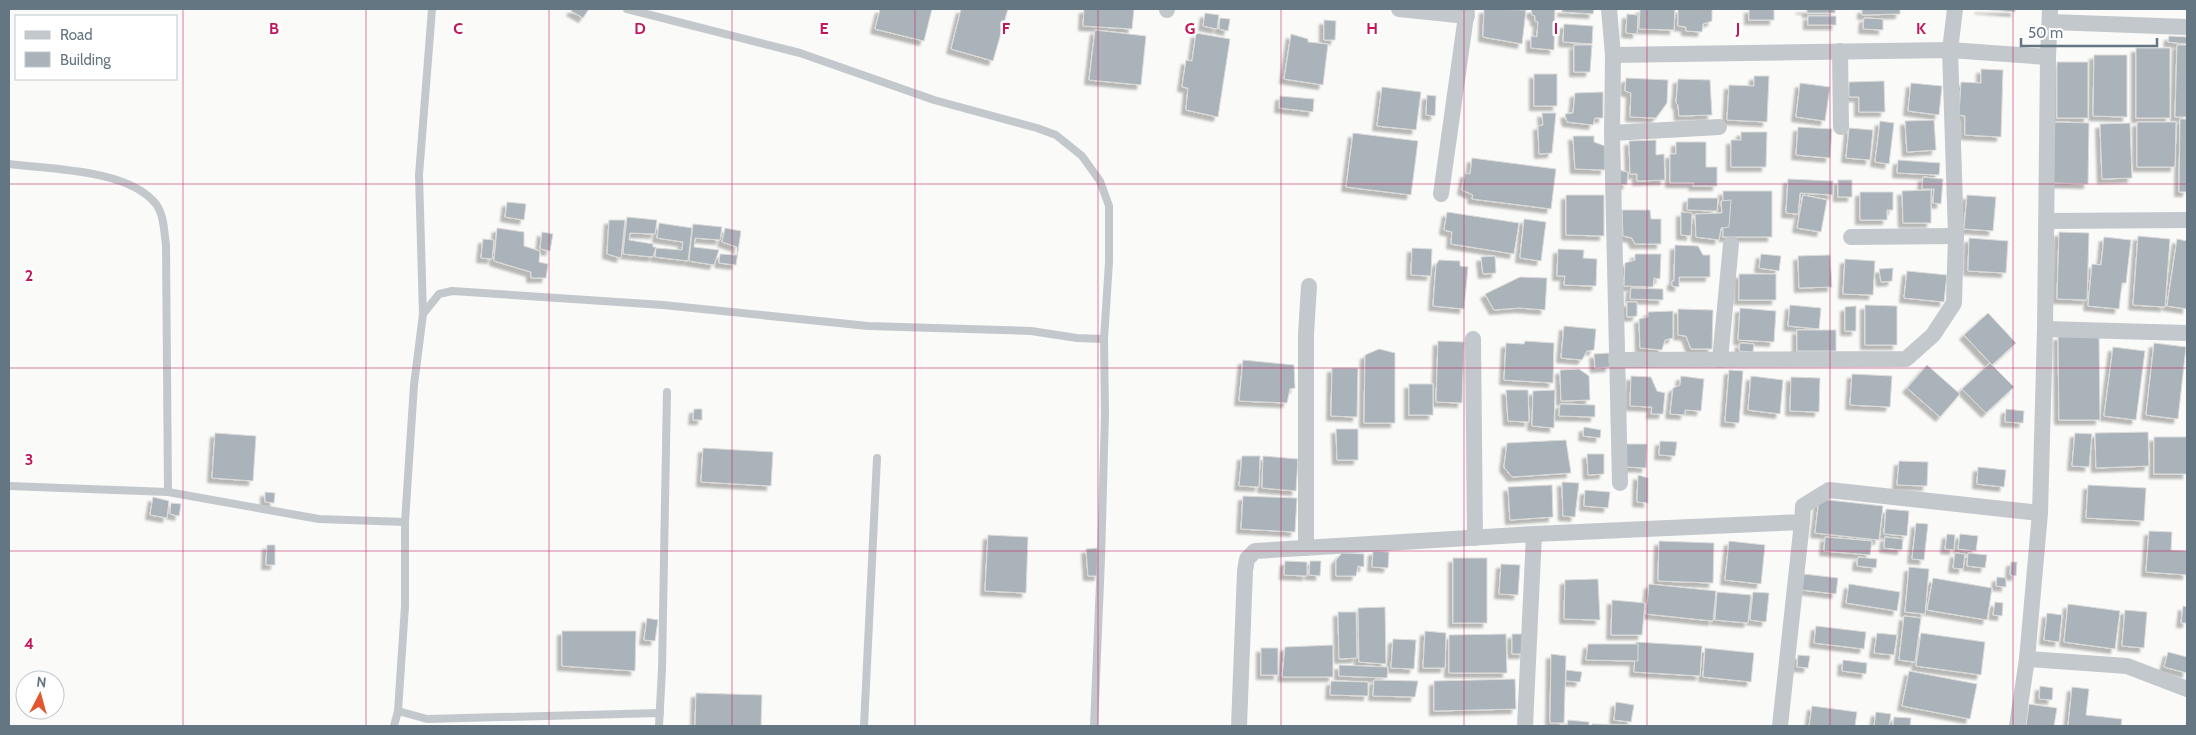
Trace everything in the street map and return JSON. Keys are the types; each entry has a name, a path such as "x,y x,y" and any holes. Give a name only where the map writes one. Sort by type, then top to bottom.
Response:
{"street":[{"path":"1399,9 1467,12 1441,194"},
{"path":"1609,9 1612,55 1616,360 1620,483"},
{"path":"1616,360 1906,359 1933,335 1954,303 1956,236 1950,50 1955,9"},
{"path":"2017,726 2027,659 2040,513 2050,16 2187,27"},
{"path":"1612,55 1950,50 2048,57"},
{"path":"1840,51 1841,127"},
{"path":"1612,133 1719,127"},
{"path":"2047,221 2187,220"},
{"path":"1851,237 1956,236"},
{"path":"1720,360 1731,244"},
{"path":"1306,548 1306,334 1309,286"},
{"path":"2045,329 2187,333"},
{"path":"1473,339 1475,538"},
{"path":"1780,726 1803,506 1829,490 2040,513"},
{"path":"1239,726 1246,559 1255,551 1534,534 1802,522"},
{"path":"1525,726 1534,534"},
{"path":"2027,659 2127,666 2187,689"}],"lane":[{"path":"394,726 398,711 405,606 405,522 414,385 424,314 419,175 432,9"},
{"path":"627,9 800,53 934,100 1056,135 1082,156 1100,181 1109,206 1109,262 1104,340 1105,414 1102,549 1094,726"},
{"path":"9,164 122,180 145,194 156,204 163,219 166,245 168,492"},
{"path":"424,314 439,294 452,291 664,305 868,326 1031,332 1104,340"},
{"path":"659,726 667,392"},
{"path":"864,726 877,458"},
{"path":"9,486 168,492 319,519 405,522"},
{"path":"398,711 427,719 660,713"}],"building":[{"path":"572,9 589,9 583,18 571,11"},
{"path":"880,9 932,9 924,41 875,29"},
{"path":"961,9 1008,9 993,61 951,49"},
{"path":"1084,9 1134,9 1132,29 1083,26"},
{"path":"1484,9 1526,10 1522,44 1483,37"},
{"path":"1531,9 1555,9 1554,50 1531,48 1531,36 1537,37 1538,22 1535,21 1535,16 1532,15"},
{"path":"1562,9 1594,9 1593,14 1562,12"},
{"path":"1640,9 1675,9 1674,30 1639,29"},
{"path":"1678,9 1712,9 1712,21 1703,24 1702,32 1686,31 1686,27 1678,26"},
{"path":"1749,9 1774,9 1774,20 1749,20"},
{"path":"1800,9 1835,9 1835,13 1807,13 1807,10"},
{"path":"1862,9 1900,9 1900,14 1862,15"},
{"path":"1979,9 2015,9 2015,12"},
{"path":"1205,13 1219,15 1217,29 1203,26"},
{"path":"1627,14 1638,15 1637,34 1626,33"},
{"path":"1808,16 1836,16 1836,25 1808,25"},
{"path":"1220,18 1230,19 1228,31 1219,29"},
{"path":"1864,18 1883,19 1883,30 1863,29"},
{"path":"1324,20 1336,21 1335,40 1324,40"},
{"path":"1564,24 1593,26 1592,44 1563,42"},
{"path":"1095,30 1146,36 1141,85 1089,80"},
{"path":"1196,33 1230,39 1218,117 1186,110 1188,88 1182,87 1186,60 1192,61"},
{"path":"1291,34 1308,39 1308,42 1328,44 1323,85 1284,79"},
{"path":"2169,36 2187,37 2186,44 2168,42"},
{"path":"1574,45 1592,45 1590,72 1574,72"},
{"path":"2177,45 2187,45 2187,117 2175,117"},
{"path":"2136,48 2170,48 2170,118 2136,118"},
{"path":"2094,55 2127,55 2127,117 2093,116"},
{"path":"2057,62 2088,62 2088,118 2057,118"},
{"path":"1981,69 2003,70 2001,137 1965,135 1965,116 1959,115 1961,82 1981,83"},
{"path":"1534,74 1557,74 1557,106 1534,106"},
{"path":"1754,76 1769,76 1767,122 1727,120 1729,85 1754,86"},
{"path":"1626,78 1668,80 1667,103 1656,118 1630,117 1631,93 1625,91"},
{"path":"1678,79 1710,80 1712,115 1679,116 1676,103"},
{"path":"1884,81 1885,112 1859,112 1859,97 1849,97 1849,82"},
{"path":"1800,83 1830,87 1825,121 1796,117"},
{"path":"1911,83 1942,86 1939,115 1908,111"},
{"path":"1382,87 1421,92 1416,130 1377,126"},
{"path":"1603,92 1603,118 1595,118 1593,125 1567,122 1565,114 1573,113 1575,93"},
{"path":"1427,95 1436,96 1435,116 1426,115"},
{"path":"1280,96 1314,99 1313,112 1279,108"},
{"path":"1542,113 1556,113 1552,153 1539,154 1538,126 1543,125"},
{"path":"2180,119 2187,119 2187,192 2179,192"},
{"path":"1934,120 1936,150 1907,152 1905,121"},
{"path":"1880,121 1894,123 1889,164 1875,162"},
{"path":"2054,122 2089,123 2088,184 2053,183"},
{"path":"2137,122 2176,122 2175,167 2137,167"},
{"path":"2130,123 2132,178 2102,179 2100,124"},
{"path":"1798,127 1832,129 1830,158 1796,155"},
{"path":"1849,128 1873,130 1870,160 1846,158"},
{"path":"1741,132 1767,132 1766,167 1731,167 1731,140 1741,140"},
{"path":"1353,133 1418,141 1411,195 1346,187"},
{"path":"1573,136 1594,136 1594,142 1605,146 1605,170 1575,169"},
{"path":"1656,140 1656,155 1664,154 1665,180 1637,181 1637,174 1630,174 1629,141"},
{"path":"1676,142 1706,142 1706,167 1717,167 1717,186 1693,186 1694,183 1670,183 1670,154 1676,154"},
{"path":"1472,158 1556,169 1551,209 1472,199 1473,195 1462,190 1465,173 1470,174"},
{"path":"1898,160 1940,163 1939,175 1897,173"},
{"path":"1618,170 1628,172 1627,185 1617,184"},
{"path":"1923,177 1943,179 1941,204 1933,203 1934,189 1922,189"},
{"path":"1788,179 1833,181 1833,195 1800,193 1798,214 1786,213"},
{"path":"1838,180 1852,180 1852,197 1838,197"},
{"path":"1931,190 1931,223 1903,223 1902,191"},
{"path":"1723,191 1772,191 1772,237 1723,237"},
{"path":"1860,192 1893,192 1893,210 1887,210 1887,220 1860,220"},
{"path":"1566,195 1604,195 1604,236 1566,235"},
{"path":"1803,195 1827,200 1821,232 1797,228"},
{"path":"1967,195 1996,197 1993,231 1964,229"},
{"path":"1688,198 1718,198 1717,211 1687,210"},
{"path":"1731,200 1729,227 1721,228 1719,240 1696,237 1695,214 1722,213 1721,201"},
{"path":"507,202 526,204 524,220 505,217"},
{"path":"1622,210 1650,210 1651,219 1661,219 1661,244 1635,244 1632,238 1623,236"},
{"path":"1447,212 1519,223 1514,254 1451,244 1452,232 1444,230"},
{"path":"1681,212 1692,213 1691,236 1681,235"},
{"path":"627,217 657,220 655,234 630,233 629,240 653,244 653,247 656,247 653,257 623,254"},
{"path":"1524,219 1546,222 1541,261 1520,258"},
{"path":"609,220 625,220 621,258 607,254"},
{"path":"659,223 692,228 688,261 655,257 656,248 682,250 683,242 657,238"},
{"path":"693,224 722,227 720,240 695,238 694,247 719,250 714,265 689,261"},
{"path":"497,228 524,232 524,246 540,251 539,262 548,264 546,278 531,278 531,272 494,261"},
{"path":"725,228 741,231 736,265 719,263 720,254 737,255 737,247 722,242"},
{"path":"542,232 553,234 550,251 540,249"},
{"path":"2059,232 2089,233 2087,300 2057,299"},
{"path":"2138,236 2170,239 2165,307 2133,305"},
{"path":"2104,237 2131,240 2126,283 2122,283 2119,309 2088,306 2092,264 2101,265"},
{"path":"1969,238 2008,241 2006,273 1968,271"},
{"path":"483,239 494,240 492,259 481,258"},
{"path":"2177,239 2187,241 2187,309 2167,306"},
{"path":"1675,245 1698,246 1703,255 1710,255 1710,277 1679,277 1679,287 1672,286 1672,281 1674,281"},
{"path":"1412,248 1432,249 1431,276 1411,275"},
{"path":"1558,249 1584,250 1583,258 1597,259 1596,286 1564,285 1565,276 1557,276"},
{"path":"1635,254 1661,254 1660,279 1654,278 1653,287 1624,286 1625,263 1635,260"},
{"path":"1761,254 1781,256 1779,271 1759,268"},
{"path":"1830,255 1832,287 1799,288 1798,256"},
{"path":"1495,256 1496,273 1483,274 1481,257"},
{"path":"1845,259 1875,261 1873,295 1843,294"},
{"path":"1439,260 1460,261 1460,266 1468,267 1464,309 1433,306 1436,265"},
{"path":"1893,268 1892,281 1881,282 1879,269"},
{"path":"1907,271 1947,275 1944,302 1904,298"},
{"path":"1739,274 1776,274 1776,300 1739,300"},
{"path":"1520,277 1547,278 1545,310 1519,308 1494,310 1485,294"},
{"path":"1631,288 1663,289 1663,300 1630,299"},
{"path":"1627,302 1637,302 1637,316 1627,317"},
{"path":"1790,305 1821,308 1819,329 1788,326"},
{"path":"1865,305 1897,306 1897,345 1865,345"},
{"path":"1856,306 1856,331 1845,331 1845,307"},
{"path":"1740,308 1776,311 1774,342 1738,340"},
{"path":"1678,309 1713,310 1712,349 1691,349 1686,336 1678,335"},
{"path":"1673,311 1673,338 1665,340 1662,350 1640,348 1639,319 1648,317 1648,312"},
{"path":"1988,313 2016,343 1992,365 1964,335"},
{"path":"1564,326 1596,329 1594,350 1587,351 1582,360 1561,358"},
{"path":"1797,330 1836,330 1836,351 1797,351"},
{"path":"2058,336 2099,336 2100,420 2059,420"},
{"path":"1438,341 1464,342 1462,403 1436,402"},
{"path":"1525,341 1554,343 1553,383 1504,380 1506,343 1524,344"},
{"path":"1740,343 1754,344 1753,352 1739,351"},
{"path":"2154,343 2186,347 2178,419 2146,415"},
{"path":"2113,347 2145,351 2136,420 2104,416"},
{"path":"1379,349 1395,353 1395,423 1364,423 1365,355"},
{"path":"1609,353 1610,367 1595,368 1594,354"},
{"path":"1243,360 1294,365 1295,388 1290,389 1287,403 1239,401"},
{"path":"1990,363 2014,387 1986,413 1962,389"},
{"path":"1927,365 1960,394 1940,417 1907,388"},
{"path":"1332,368 1358,368 1357,417 1331,416"},
{"path":"1579,369 1589,376 1590,400 1561,401 1560,370"},
{"path":"1729,370 1743,371 1739,423 1725,422"},
{"path":"1852,374 1892,376 1890,407 1850,405"},
{"path":"1631,376 1651,377 1657,391 1665,393 1663,414 1651,414 1652,407 1630,406"},
{"path":"1681,376 1704,379 1701,411 1685,410 1685,415 1670,414 1673,388 1680,385"},
{"path":"1751,376 1783,380 1780,414 1748,410"},
{"path":"1791,377 1820,378 1819,412 1790,411"},
{"path":"1409,384 1433,384 1433,415 1409,415"},
{"path":"1506,390 1528,390 1529,422 1508,421"},
{"path":"1555,390 1554,428 1532,426 1533,391"},
{"path":"1560,404 1595,405 1595,417 1559,416"},
{"path":"694,409 702,409 702,420 693,420"},
{"path":"2006,409 2024,411 2023,423 2005,422"},
{"path":"1584,427 1601,430 1600,438 1583,436"},
{"path":"1336,429 1358,429 1358,460 1337,460"},
{"path":"2148,432 2149,466 2096,468 2095,433"},
{"path":"215,433 256,436 253,481 212,478"},
{"path":"2075,433 2092,434 2089,467 2072,466"},
{"path":"2154,437 2187,437 2187,474 2154,474"},
{"path":"1566,440 1571,473 1512,477 1504,467 1507,443"},
{"path":"1660,441 1677,442 1675,456 1659,455"},
{"path":"1626,444 1647,444 1646,468 1626,467"},
{"path":"703,448 773,452 771,486 701,482"},
{"path":"1587,454 1604,454 1604,474 1588,475"},
{"path":"1242,456 1260,456 1259,487 1239,486"},
{"path":"1263,456 1298,459 1296,491 1262,488"},
{"path":"1899,461 1928,462 1927,486 1897,485"},
{"path":"1978,467 2006,470 2004,487 1977,484"},
{"path":"1638,475 1648,478 1648,503 1637,502"},
{"path":"1562,482 1579,483 1575,517 1563,516"},
{"path":"1552,485 1553,517 1510,520 1508,487"},
{"path":"2088,485 2146,488 2144,521 2086,518"},
{"path":"1585,490 1610,492 1608,508 1584,506"},
{"path":"265,492 275,493 274,503 265,502"},
{"path":"1243,496 1297,498 1295,532 1241,529"},
{"path":"153,497 169,501 167,518 150,515"},
{"path":"1819,499 1883,506 1879,540 1815,533"},
{"path":"171,503 181,504 179,516 170,514"},
{"path":"1886,509 1909,511 1907,536 1884,534"},
{"path":"1916,523 1928,524 1924,560 1912,559"},
{"path":"2149,531 2172,532 2171,550 2187,551 2187,575 2146,572"},
{"path":"1947,534 1955,535 1954,550 1945,549"},
{"path":"1960,534 1978,536 1976,551 1958,549"},
{"path":"988,535 1028,537 1026,593 985,591"},
{"path":"1825,537 1872,541 1870,555 1824,551"},
{"path":"1885,537 1903,539 1902,550 1884,548"},
{"path":"1659,541 1714,543 1713,583 1658,581"},
{"path":"1729,541 1765,545 1761,584 1725,580"},
{"path":"267,545 275,545 275,565 266,565"},
{"path":"1097,548 1099,576 1088,576 1086,549"},
{"path":"1373,551 1389,552 1388,568 1372,567"},
{"path":"1342,553 1364,554 1364,567 1358,566 1356,576 1336,576 1336,560"},
{"path":"1955,553 1965,554 1963,569 1953,568"},
{"path":"1968,553 1987,555 1985,568 1967,566"},
{"path":"1858,557 1877,559 1876,568 1857,566"},
{"path":"1453,558 1487,558 1487,623 1453,623"},
{"path":"1285,561 1307,562 1307,576 1284,575"},
{"path":"1310,561 1321,561 1320,576 1309,575"},
{"path":"2011,562 2017,562 2016,576 2010,575"},
{"path":"1501,564 1520,565 1518,595 1499,594"},
{"path":"1909,567 1929,569 1925,614 1905,612"},
{"path":"1804,574 1838,578 1836,594 1802,590"},
{"path":"1997,577 2006,578 2006,587 1996,586"},
{"path":"1933,578 1992,588 1987,620 1927,610"},
{"path":"1598,579 1600,620 1564,619 1565,580"},
{"path":"1649,584 1716,591 1713,621 1646,614"},
{"path":"1849,584 1900,592 1897,611 1846,603"},
{"path":"1717,592 1751,595 1748,623 1715,620"},
{"path":"1753,592 1769,593 1766,622 1750,620"},
{"path":"1612,600 1645,603 1642,635 1611,635"},
{"path":"1995,602 2003,603 2002,616 1993,615"},
{"path":"2068,604 2120,611 2115,649 2064,642"},
{"path":"2183,606 2187,607 2187,623 2181,623"},
{"path":"1385,607 1386,664 1359,662 1358,608"},
{"path":"2125,610 2147,612 2144,648 2122,646"},
{"path":"1338,612 1356,612 1357,658 1339,659"},
{"path":"2047,613 2062,615 2059,642 2044,640"},
{"path":"1904,616 1921,618 1915,662 1899,660"},
{"path":"647,618 658,620 655,641 644,640"},
{"path":"1816,626 1866,632 1864,649 1814,643"},
{"path":"562,631 636,631 635,671 562,666"},
{"path":"1425,631 1446,633 1445,668 1423,668"},
{"path":"1877,633 1897,635 1894,655 1874,653"},
{"path":"1921,633 1985,642 1981,675 1916,666"},
{"path":"1506,634 1507,673 1449,673 1449,635"},
{"path":"1512,634 1525,634 1524,654 1512,654"},
{"path":"1393,639 1416,640 1414,669 1391,668"},
{"path":"1636,642 1702,646 1700,676 1634,672"},
{"path":"1588,644 1638,644 1638,661 1586,660"},
{"path":"1333,645 1333,677 1282,677 1285,647"},
{"path":"1261,648 1278,648 1278,675 1261,675"},
{"path":"1705,648 1754,653 1751,682 1703,677"},
{"path":"2168,652 2187,657 2187,673 2164,667"},
{"path":"1551,654 1566,656 1564,723 1550,723"},
{"path":"1798,655 1810,656 1808,668 1797,667"},
{"path":"1843,660 1867,663 1866,674 1842,671"},
{"path":"1339,665 1388,667 1387,678 1339,676"},
{"path":"1566,670 1582,672 1580,682 1566,681"},
{"path":"1909,671 1977,684 1970,719 1902,706"},
{"path":"1515,679 1516,709 1434,711 1434,681"},
{"path":"1374,680 1418,681 1415,697 1373,696"},
{"path":"1331,681 1368,682 1368,696 1330,695"},
{"path":"2040,686 2053,688 2052,700 2039,699"},
{"path":"2072,687 2089,689 2086,715 2122,719 2121,726 2068,726"},
{"path":"696,693 762,695 761,726 695,726"},
{"path":"1616,702 1634,705 1631,722 1614,720"},
{"path":"2029,704 2057,708 2054,726 2026,726"},
{"path":"1812,706 1857,712 1855,726 1809,726"},
{"path":"1876,712 1891,714 1889,726 1874,726"},
{"path":"1894,717 1911,718 1910,726 1893,726"},
{"path":"1568,720 1589,722 1589,726 1567,726"},
{"path":"1592,724 1631,725 1631,726 1592,726"}]}
